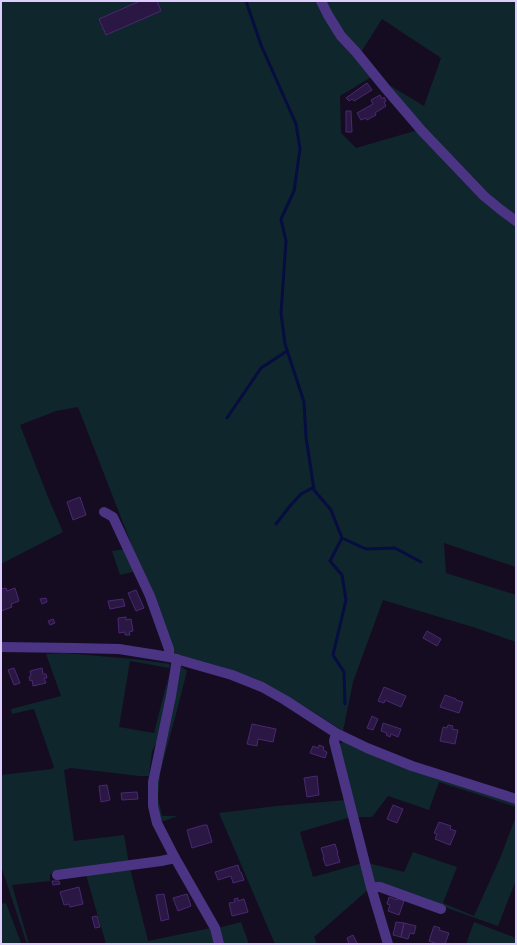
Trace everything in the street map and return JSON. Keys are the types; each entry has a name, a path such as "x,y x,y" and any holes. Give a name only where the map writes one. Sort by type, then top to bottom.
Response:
{"street":[{"path":"321,1 341,36 422,131 484,196 516,221"},
{"path":"104,512 113,517 150,596 173,658 171,696 152,782 153,806 157,823 215,928 219,944"},
{"path":"1,647 119,649 173,658 232,675 262,687 336,732 367,748 412,766 516,799"},
{"path":"336,732 334,741 371,887 388,944"},
{"path":"57,875 175,858"},
{"path":"371,887 380,887 441,909"}],"green space":[{"path":"1,1 321,1 323,5 329,1 516,1 516,218 505,211 379,79 424,106 441,58 382,19 358,57 373,76 340,96 341,133 356,148 418,130 516,223 516,567 444,543 446,573 516,595 516,642 476,628 383,600 353,682 343,731 309,709 253,678 174,654 78,407 56,411 20,425 63,532 1,564"},
{"path":"125,549 136,571 120,575 112,551"},
{"path":"64,653 134,659 170,664 169,668 130,661 119,727 154,733 168,678 166,702 158,740 152,751 149,776 71,768 64,770 74,841 124,835 129,864 50,874 50,881 12,885 29,944 27,944 1,866 1,775 52,769 54,767 34,709 12,714 11,709 61,696 46,654"},
{"path":"181,666 187,671 160,773 158,798 162,816 178,816 161,822 158,811 156,784"},
{"path":"342,742 516,803 516,807 439,782 429,810 388,796 372,817 356,817 339,746"},
{"path":"347,800 351,817 300,832 313,877 363,863 369,889 314,937 317,944 275,944 219,813 276,806"},
{"path":"516,816 516,880 498,926 374,884 368,863 404,872 413,852 457,867 443,903 474,916 501,856"},
{"path":"130,868 148,941 211,928 216,944 106,944 86,875"},
{"path":"6,903 22,944 1,944 1,904"},
{"path":"241,922 249,944 222,944 218,928"},
{"path":"474,922 516,938 516,944 466,944"}],"building":[{"path":"140,1 157,1 161,11 106,35 99,19"},
{"path":"367,83 372,90 354,101 352,99 349,101 346,98"},
{"path":"380,95 382,99 384,97 386,106 375,113 376,115 367,120 366,118 361,120 357,113 373,104 371,100"},
{"path":"346,111 351,111 352,132 346,132"},
{"path":"80,497 86,515 73,520 67,502"},
{"path":"6,588 7,591 15,588 19,601 11,604 12,607 1,611 1,589"},
{"path":"136,590 144,608 136,611 128,593"},
{"path":"46,598 47,602 42,604 40,599"},
{"path":"123,599 125,606 110,609 108,601"},
{"path":"126,617 126,620 131,619 133,631 129,632 130,635 125,635 125,632 119,633 118,618"},
{"path":"53,619 55,623 50,625 48,621"},
{"path":"427,631 441,639 437,646 423,638"},
{"path":"14,668 20,683 14,685 8,670"},
{"path":"42,668 43,674 46,674 47,678 44,678 46,683 33,686 32,680 30,681 29,677 31,676 30,671"},
{"path":"384,687 406,696 401,707 385,700 384,703 378,701"},
{"path":"445,695 463,702 459,713 440,707"},
{"path":"372,716 378,719 373,730 367,728"},
{"path":"383,723 401,729 398,737 391,734 390,737 386,735 387,733 381,731"},
{"path":"252,724 276,729 273,742 258,739 257,746 247,744"},
{"path":"448,725 453,726 452,729 458,730 455,744 440,741 443,727 447,728"},
{"path":"319,745 324,747 323,750 327,752 325,758 310,753 313,746 318,748"},
{"path":"317,776 319,795 307,797 304,778"},
{"path":"107,785 110,800 101,802 99,786"},
{"path":"137,792 138,799 122,800 121,793"},
{"path":"393,805 403,809 397,823 387,819"},
{"path":"439,822 451,826 450,829 456,831 450,845 435,839 437,834 434,833"},
{"path":"207,825 212,842 192,848 187,830"},
{"path":"335,844 340,862 326,866 321,848"},
{"path":"238,865 244,880 233,883 231,876 218,880 215,872"},
{"path":"52,881 59,881 60,884 53,885"},
{"path":"79,887 83,904 70,907 69,904 64,905 60,892"},
{"path":"164,894 169,919 161,921 156,895"},
{"path":"187,894 191,906 178,911 173,898"},
{"path":"389,897 404,901 399,915 388,911 390,905 387,904"},
{"path":"238,898 238,901 244,899 248,912 232,916 229,903 235,902 234,899"},
{"path":"97,916 100,927 95,928 92,917"},
{"path":"396,922 404,923 401,937 393,935"},
{"path":"404,923 416,926 414,934 410,933 408,939 401,937"},
{"path":"434,926 440,928 439,930 449,933 445,944 438,944 429,941"},
{"path":"353,935 357,943 349,944 347,938"}],"waterway":[{"path":"246,1 261,45 296,124 300,149 294,191 281,219 286,241 281,313 285,344 304,402 306,437 314,490 331,510 342,538 330,561 342,575 346,600 333,655 344,672 345,704"},
{"path":"227,418 261,368 287,351"},
{"path":"276,524 301,494 314,487"},
{"path":"342,538 366,549 395,548 421,562"}]}
